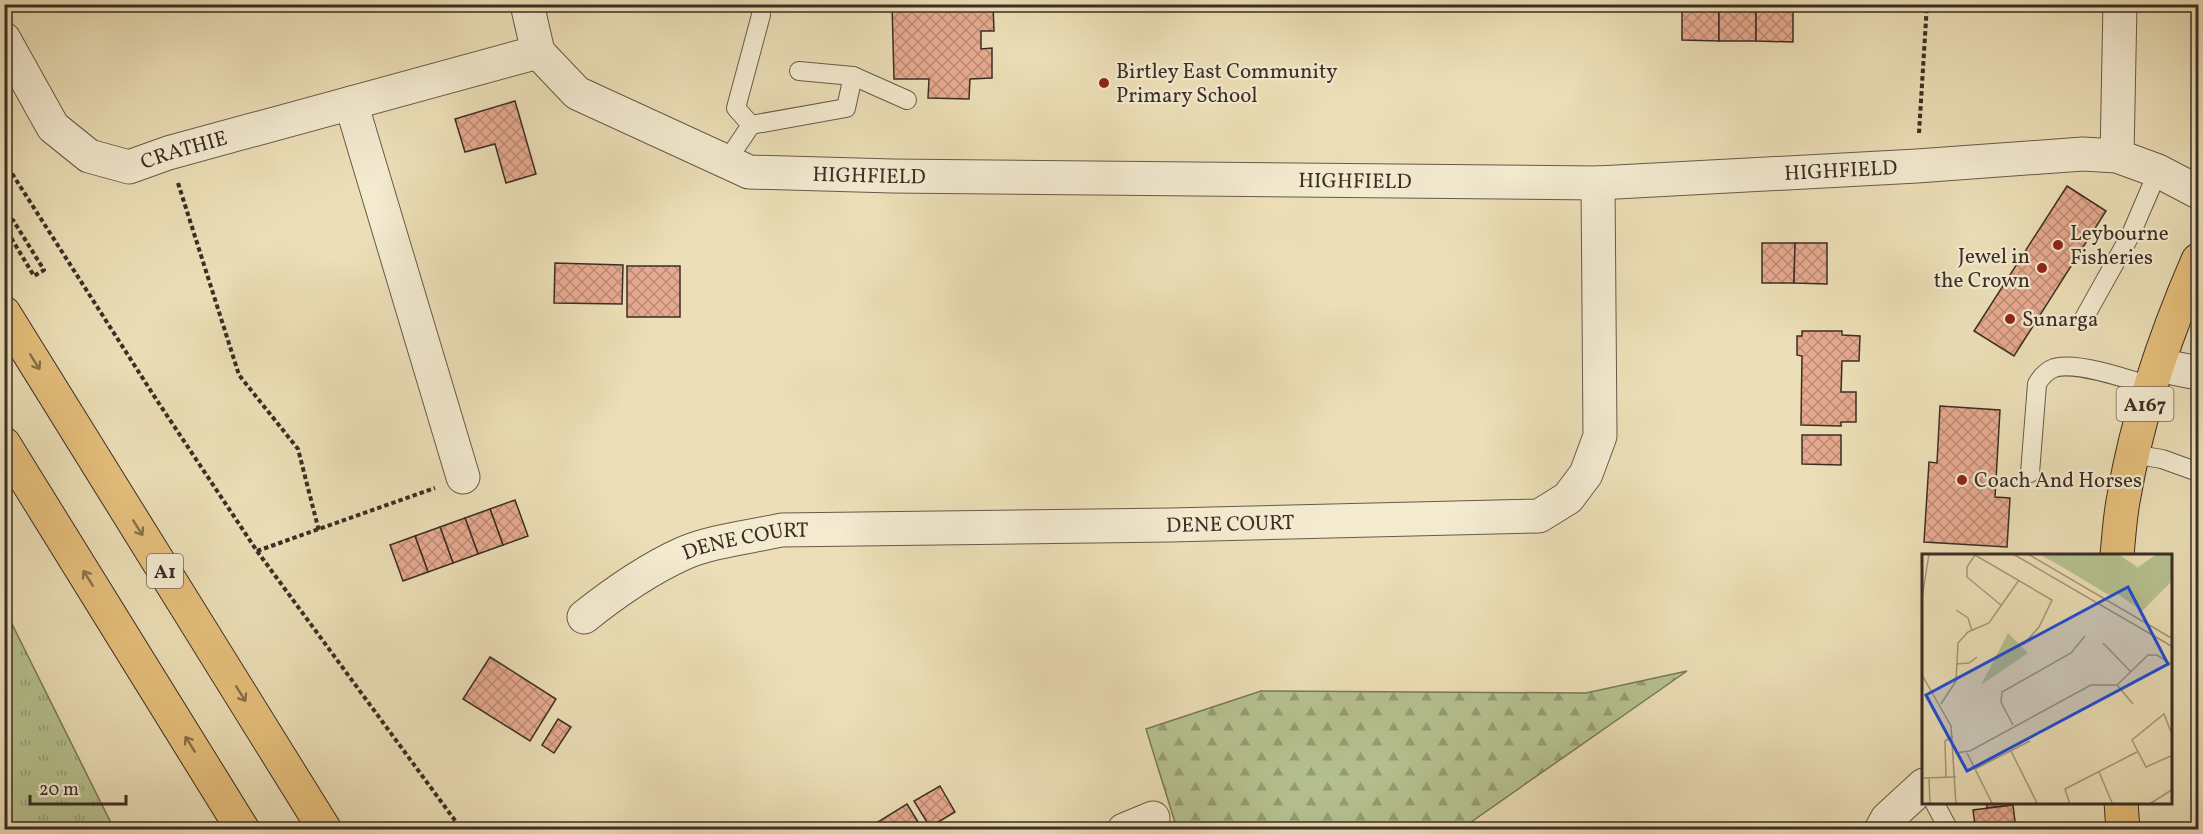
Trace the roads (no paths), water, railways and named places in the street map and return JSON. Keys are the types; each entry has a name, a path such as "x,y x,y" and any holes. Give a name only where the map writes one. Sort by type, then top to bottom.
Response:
{"main road":[{"name":"A167","path":"2117,554 2123,498 2132,454 2154,375 2199,260"},
{"name":"A1","path":"4,313 325,830"},
{"path":"4,444 243,830"},
{"path":"2121,804 2123,830"}],"street":[{"path":"527,4 538,52"},
{"path":"2117,156 2120,4"},
{"name":"CRATHIE","path":"4,39 53,127 89,156 129,167 168,153 538,52"},
{"name":"HIGHFIELD","path":"538,52 577,93 749,172 892,176 1598,183 1917,166 2083,154 2117,156 2158,171 2199,192"},
{"path":"351,103 464,477"},
{"name":"DENE COURT","path":"584,617 618,590 683,554 782,530 1171,525 1539,516 1568,498 1586,474 1600,436 1598,183"},
{"path":"2154,375 2199,373"},
{"path":"1881,830 1887,819 1922,787"}],"lane":[{"path":"751,125 736,108 761,15"},
{"path":"799,71 853,76 908,100"},
{"path":"726,162 751,125 846,108 853,76"},
{"path":"2083,320 2131,234 2158,171"},
{"path":"2030,473 2037,384 2044,374 2055,368 2079,367 2154,375"},
{"path":"2132,454 2183,465 2199,472"},
{"path":"1935,804 1949,830"}],"place":[{"name":"Birtley East Community Primary School","path":"1104,83"},
{"name":"Leybourne Fisheries","path":"2058,245"},
{"name":"Jewel in the Crown","path":"2042,268"},
{"name":"Sunarga","path":"2010,319"},
{"name":"Coach And Horses","path":"1962,480"}]}
